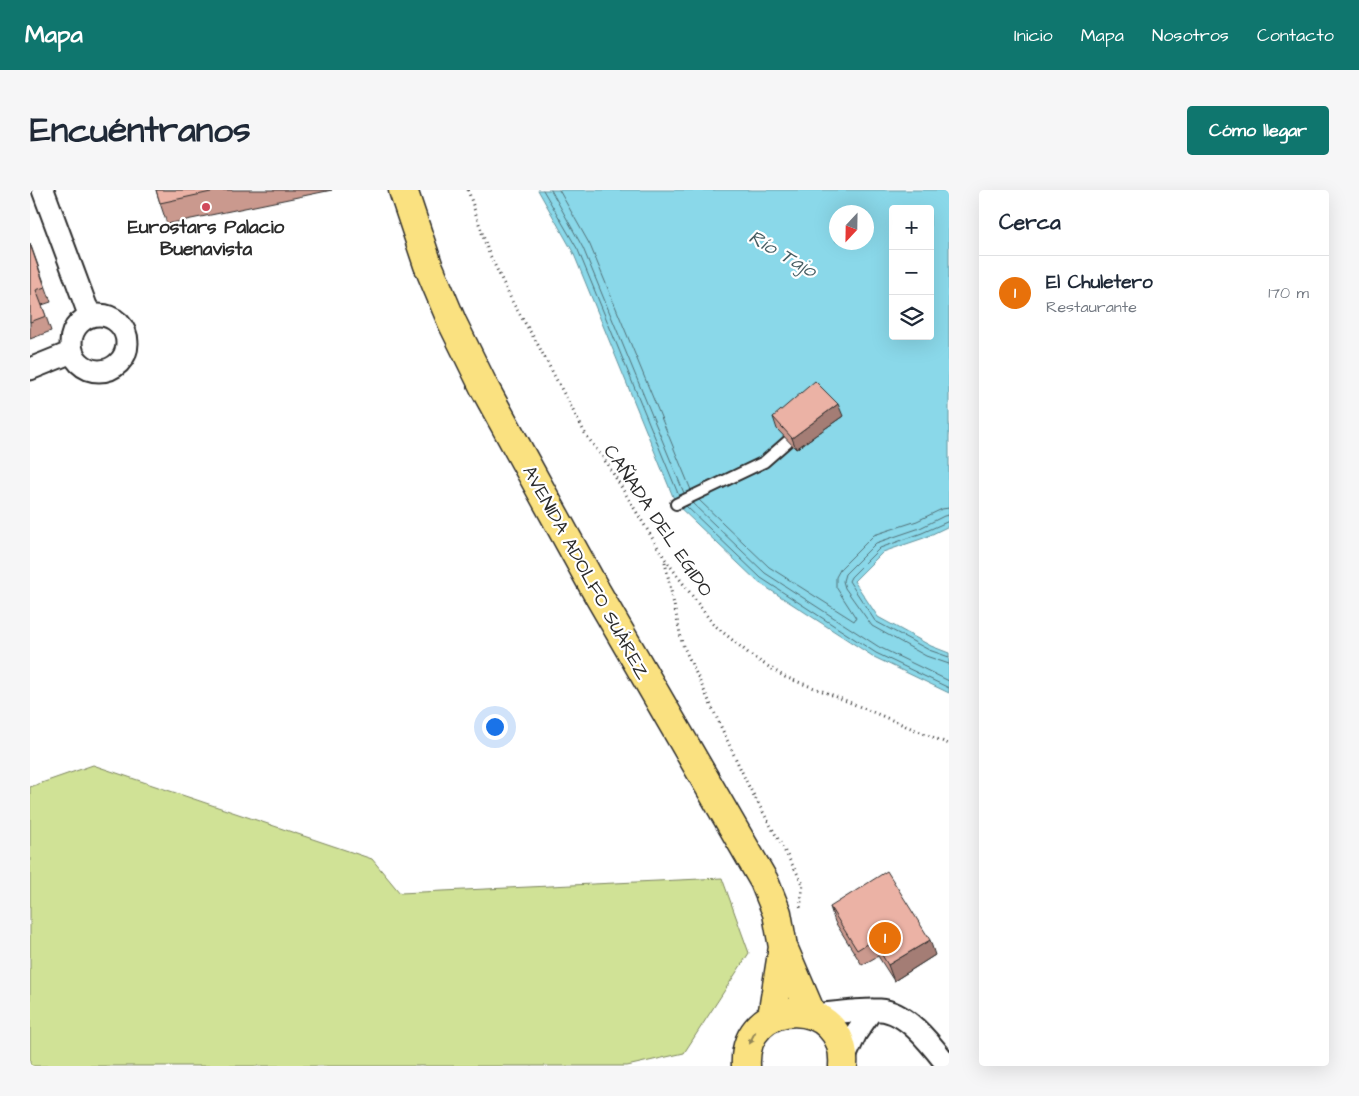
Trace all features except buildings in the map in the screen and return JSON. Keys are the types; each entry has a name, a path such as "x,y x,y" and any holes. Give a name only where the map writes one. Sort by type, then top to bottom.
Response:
{"main road":[{"name":"AVENIDA ADOLFO SUÁREZ","path":"403,190 428,265 452,322 484,387 596,590 764,881 778,913 783,947 813,1015 823,1021 838,1038 842,1048 843,1062"},
{"name":"AVENIDA ADOLFO SUÁREZ","path":"772,1017 783,947"},
{"path":"746,1066 747,1048 750,1038 764,1022 785,1012 813,1015"}],"street":[{"path":"43,190 86,306 92,316"},
{"path":"92,316 109,317 122,327 128,344 126,353 116,366 99,372 82,366 72,352 71,343 77,326 83,320 92,316"},
{"path":"30,369 72,352"},
{"path":"843,1062 856,1033 872,1010"},
{"path":"813,1015 872,1010 893,1013 903,1018 919,1031 948,1066"}],"lane":[{"path":"676,504 764,462 788,441"}],"path":[{"name":"CAÑADA DEL EGIDO","path":"468,190 488,251 513,303 537,343 586,435 608,465 665,559 713,624 753,657 785,677 949,744"},
{"path":"665,559 682,643 748,785 803,884 800,911"}],"green space":[{"path":"93,765 372,859 400,893 722,878 749,953 684,1053 627,1066 30,1066 30,787"}],"water":[{"name":"Río Tajo","path":"538,190 949,190 949,526 924,538 883,552 854,581 878,617 931,646 949,653 949,693 874,657 758,582 676,504 573,252"}],"place":[{"name":"Eurostars Palacio Buenavista","path":"206,207"},
{"name":"El Chuletero","path":"885,938"}]}
